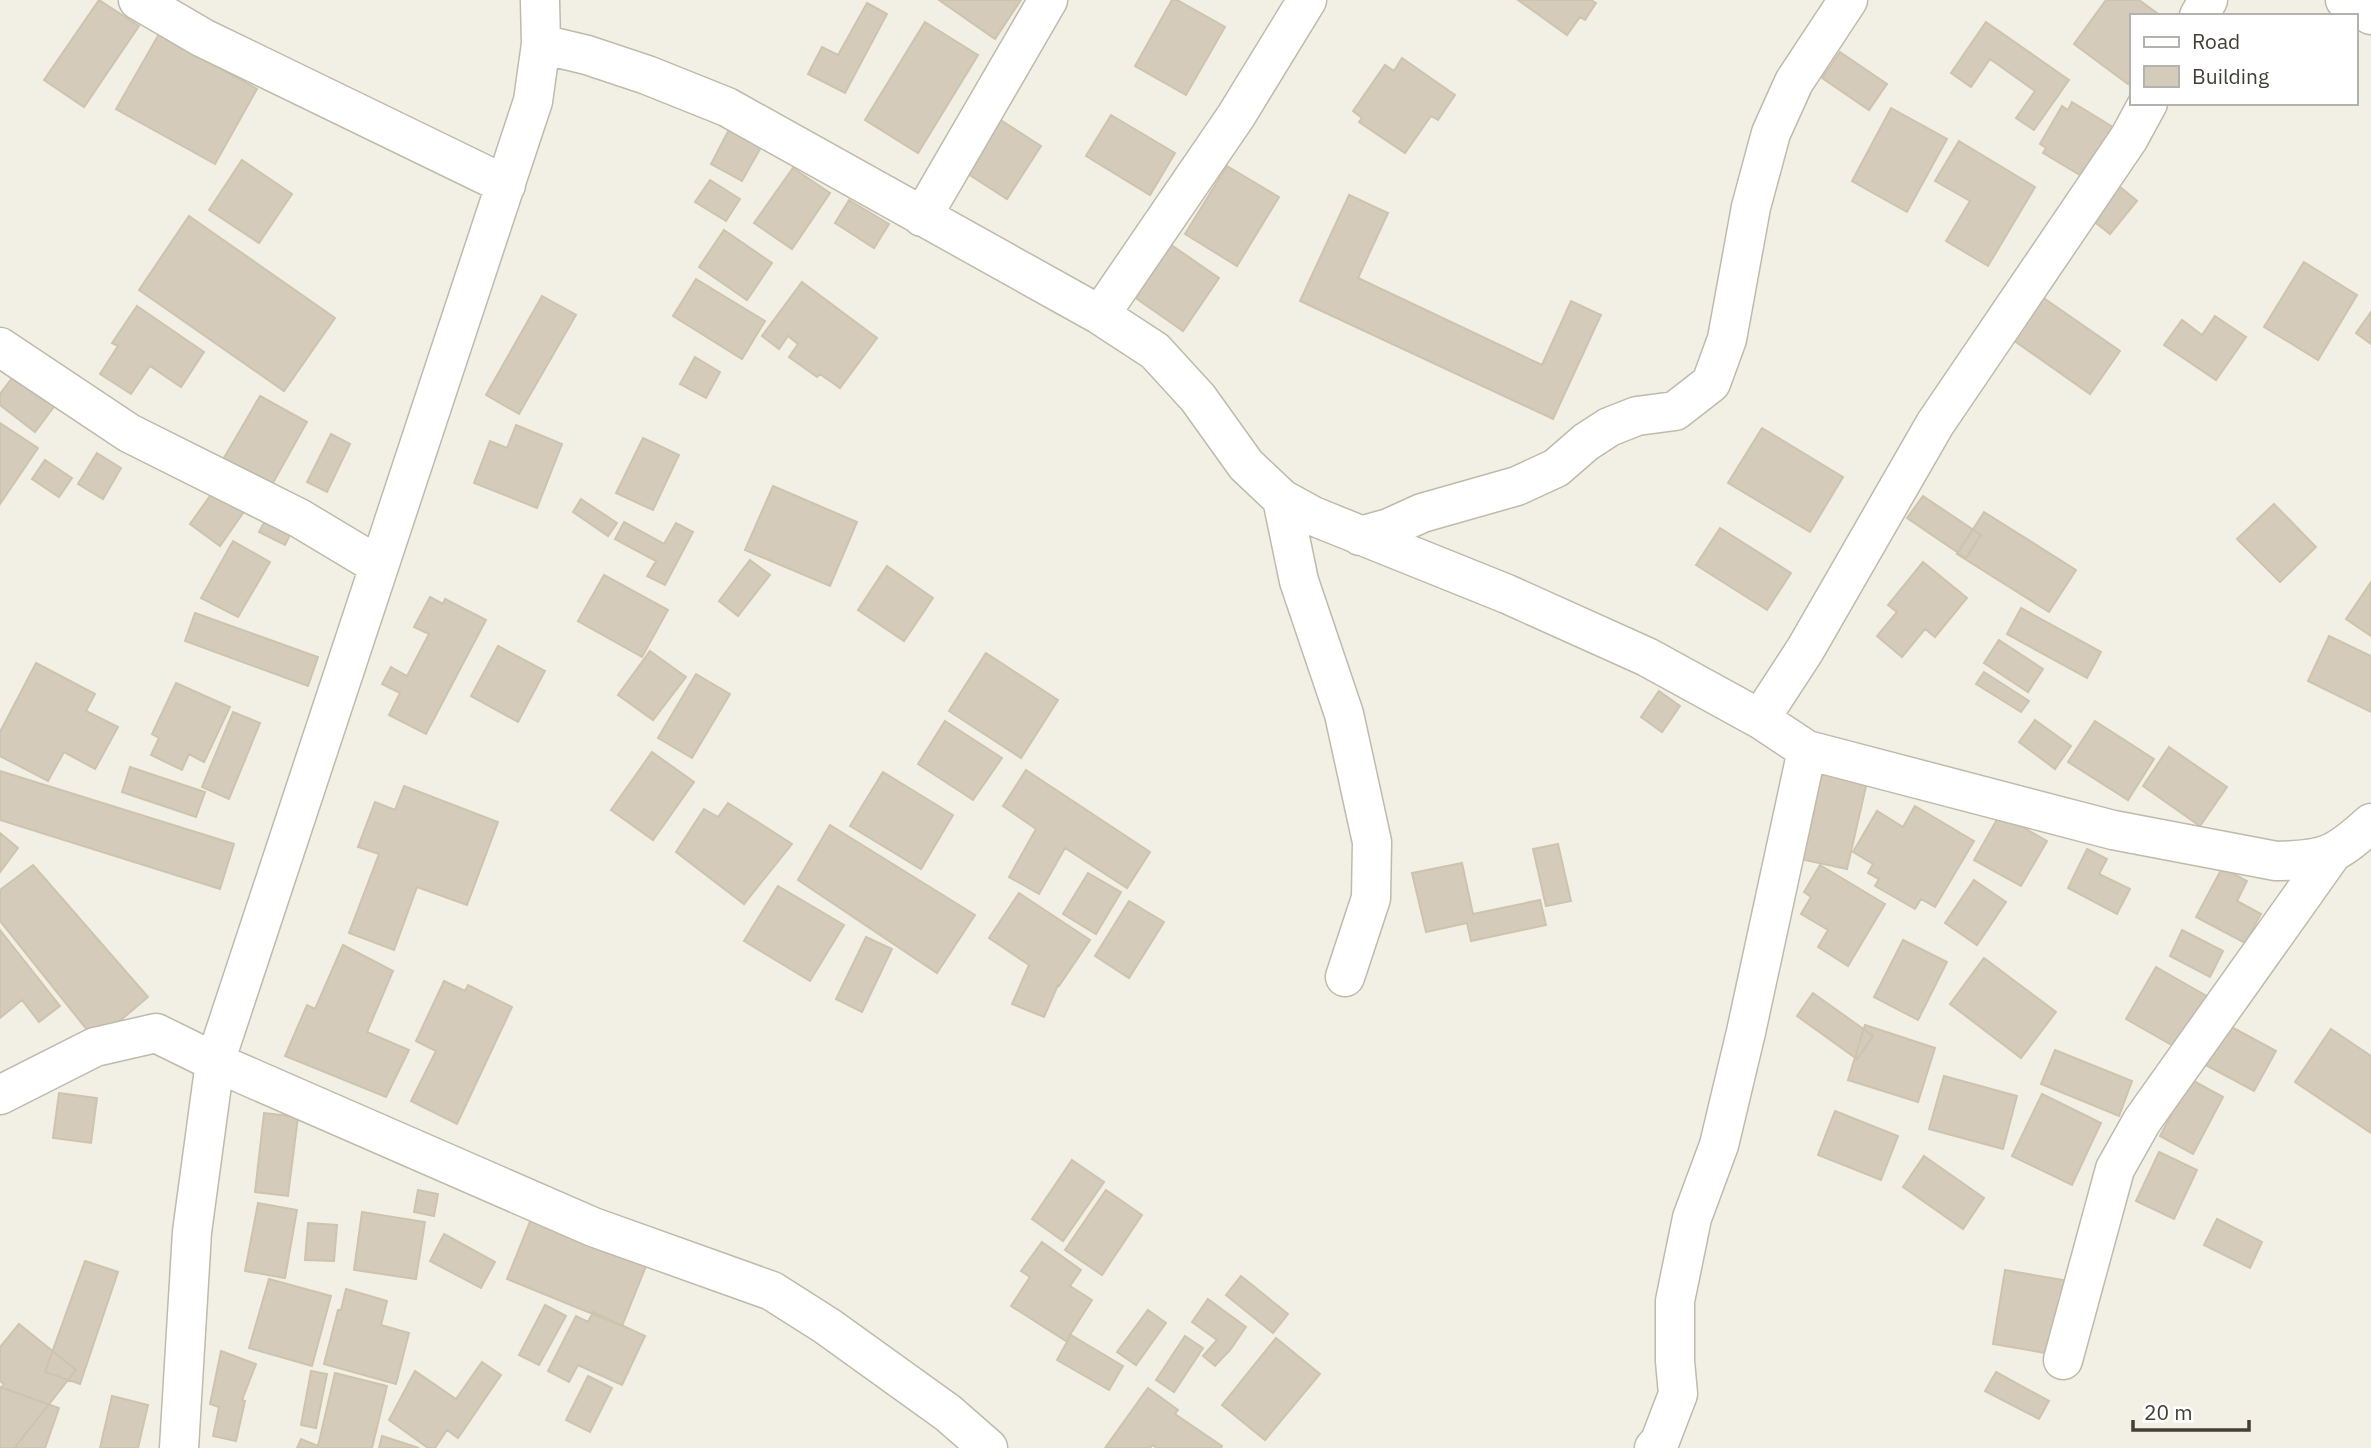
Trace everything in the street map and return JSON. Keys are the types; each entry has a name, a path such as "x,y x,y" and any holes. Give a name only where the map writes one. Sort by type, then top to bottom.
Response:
{"street":[{"path":"138,0 203,38 506,185"},
{"path":"179,1448 192,1232 215,1062 533,101 541,44 540,0"},
{"path":"922,217 1048,0"},
{"path":"1100,315 1236,116 1307,0"},
{"path":"1360,536 1389,528 1422,513 1517,486 1556,468 1586,442 1609,427 1637,416 1675,411 1711,383 1727,339 1751,206 1771,133 1794,82 1848,0"},
{"path":"2345,0 2371,15"},
{"path":"541,44 587,55 647,75 727,107 1100,315 1155,351 1198,398 1246,465 1282,499 1313,516 1507,594 1647,657 1759,719 1807,750 2113,830 2276,860 2302,860 2331,855"},
{"path":"1759,719 1805,650 1935,424 2129,138 2147,105"},
{"path":"0,347 129,432 299,518 379,566"},
{"path":"1282,499 1299,581 1344,714 1372,842 1371,898 1345,977"},
{"path":"1654,1448 1660,1441 1678,1394 1675,1301 1692,1218 1722,1132 1807,750"},
{"path":"2063,1360 2115,1169 2142,1121 2331,855 2371,822"},
{"path":"0,1095 95,1047 156,1033 215,1062 593,1227 772,1290 948,1413 988,1448"}],"building":[{"path":"99,0 139,26 84,107 44,80"},
{"path":"939,0 1021,0 995,39"},
{"path":"1172,0 1177,0 1225,27 1186,95 1135,66"},
{"path":"1518,0 1591,0 1596,3 1585,20 1580,17 1567,35"},
{"path":"2106,0 2139,0 2158,14 2130,14 2128,84 2074,44"},
{"path":"867,3 887,14 845,93 808,74 822,47 838,55"},
{"path":"925,22 978,55 918,153 865,120"},
{"path":"1986,22 2069,80 2034,130 2016,118 2035,91 1990,59 1971,87 1951,73"},
{"path":"159,34 257,89 215,164 116,109"},
{"path":"1840,52 1887,84 1869,110 1822,78"},
{"path":"1402,58 1455,95 1438,120 1431,116 1405,153 1359,122 1362,118 1353,111 1385,65 1394,71"},
{"path":"2072,102 2113,127 2083,177 2043,153 2046,148 2040,144 2062,106 2068,110"},
{"path":"1891,108 1947,139 1907,212 1852,181"},
{"path":"1111,115 1175,153 1150,195 1086,156"},
{"path":"999,119 1041,146 1007,199 965,172"},
{"path":"732,124 764,142 742,181 711,164"},
{"path":"1959,141 2035,187 1988,266 1946,241 1970,201 1935,181"},
{"path":"242,160 292,194 259,243 209,210"},
{"path":"1227,166 1279,197 1237,266 1185,234"},
{"path":"793,168 830,193 792,249 754,223"},
{"path":"710,180 740,199 726,221 695,202"},
{"path":"2113,181 2137,201 2110,234 2086,215"},
{"path":"1349,195 1388,213 1358,278 1542,365 1571,301 1601,315 1553,419 1300,301"},
{"path":"849,200 889,224 874,248 835,223"},
{"path":"189,216 335,318 284,391 139,290"},
{"path":"724,230 772,263 747,300 699,267"},
{"path":"1167,242 1219,278 1183,331 1130,294"},
{"path":"2304,262 2357,295 2318,360 2264,327"},
{"path":"696,279 765,321 742,359 673,316"},
{"path":"802,282 877,338 840,388 820,374 817,377 789,357 798,344 788,336 779,349 762,336"},
{"path":"2035,292 2120,351 2090,394 2006,335"},
{"path":"542,296 576,315 519,414 486,395"},
{"path":"137,306 204,352 181,387 150,366 131,394 100,374 118,346 112,343"},
{"path":"2371,312 2371,344 2356,333"},
{"path":"2215,316 2246,337 2216,380 2164,345 2182,320 2202,335"},
{"path":"695,357 720,372 706,398 680,384"},
{"path":"19,369 59,400 35,432 0,405 0,394"},
{"path":"260,396 307,422 269,490 221,463"},
{"path":"0,423 38,448 0,504"},
{"path":"516,425 562,444 537,508 474,483 490,441 507,448"},
{"path":"1762,428 1843,477 1810,532 1728,483"},
{"path":"331,434 350,444 327,492 307,482"},
{"path":"643,438 679,455 653,510 616,493"},
{"path":"97,453 121,468 103,499 78,484"},
{"path":"45,460 72,478 59,497 32,479"},
{"path":"220,482 250,503 220,546 190,524"},
{"path":"773,486 857,522 830,586 745,550"},
{"path":"1923,496 1981,535 1966,558 1907,518"},
{"path":"581,499 617,523 608,536 573,512"},
{"path":"2274,504 2316,547 2280,582 2237,539"},
{"path":"1984,512 2076,570 2049,612 1957,554"},
{"path":"267,517 292,531 285,545 259,532"},
{"path":"624,522 664,544 676,523 693,532 665,585 647,576 656,561 615,539"},
{"path":"1720,528 1791,573 1767,610 1696,565"},
{"path":"233,541 270,562 238,617 201,598"},
{"path":"750,560 770,575 738,616 719,601"},
{"path":"1923,562 1967,598 1935,637 1925,629 1902,657 1877,636 1897,612 1888,605"},
{"path":"887,566 933,598 904,641 858,610"},
{"path":"604,575 668,610 642,657 578,621"},
{"path":"2371,582 2371,636 2346,619"},
{"path":"430,597 443,604 445,599 486,620 426,734 389,715 400,693 382,684 391,667 407,676 429,634 414,627"},
{"path":"2021,608 2101,652 2087,678 2007,634"},
{"path":"195,613 318,657 308,686 185,641"},
{"path":"2329,636 2371,656 2371,712 2308,681"},
{"path":"1999,640 2043,669 2028,692 1984,663"},
{"path":"498,646 545,671 518,722 471,696"},
{"path":"650,651 686,677 653,720 618,695"},
{"path":"986,653 1058,700 1021,758 949,711"},
{"path":"36,663 95,694 86,711 118,727 95,769 64,752 48,781 0,756 0,732"},
{"path":"1984,672 2029,701 2021,712 1976,684"},
{"path":"696,674 730,694 692,758 658,738"},
{"path":"176,683 230,707 204,762 189,754 182,770 151,755 159,738 152,734"},
{"path":"1659,691 1680,706 1662,732 1641,717"},
{"path":"233,712 260,723 229,799 202,787"},
{"path":"2035,720 2071,746 2055,769 2019,742"},
{"path":"945,721 1002,758 973,800 918,764"},
{"path":"2095,721 2154,759 2128,800 2068,762"},
{"path":"2169,747 2227,787 2200,826 2143,786"},
{"path":"652,752 694,782 653,840 611,810"},
{"path":"130,767 205,792 196,817 122,792"},
{"path":"1812,769 1867,782 1847,869 1791,857"},
{"path":"1026,770 1150,852 1127,888 1065,848 1039,894 1009,877 1036,829 1003,806"},
{"path":"0,771 234,844 220,889 0,820"},
{"path":"883,772 953,815 921,869 850,826"},
{"path":"404,786 498,822 467,905 417,887 394,950 349,933 379,854 358,847 375,802 395,810"},
{"path":"728,803 792,844 744,904 676,852 704,809 718,817"},
{"path":"1915,806 1974,841 1935,907 1921,899 1915,909 1875,886 1879,879 1868,873 1873,864 1853,852 1877,811 1903,827"},
{"path":"2000,814 2047,841 2021,886 1974,860"},
{"path":"830,825 975,915 937,973 798,880"},
{"path":"0,833 18,848 0,872"},
{"path":"1558,844 1571,901 1546,906 1533,849"},
{"path":"2087,849 2107,859 2099,874 2130,889 2117,914 2068,888"},
{"path":"1462,863 1473,914 1540,900 1546,925 1471,941 1467,923 1426,932 1412,873"},
{"path":"33,865 148,997 96,1041 0,921 0,890"},
{"path":"1820,865 1885,904 1848,966 1818,947 1828,930 1801,914 1811,897 1804,892"},
{"path":"2222,868 2247,881 2237,901 2261,914 2245,943 2196,917"},
{"path":"1088,873 1121,892 1096,934 1063,914"},
{"path":"1974,880 2006,902 1977,945 1945,923"},
{"path":"778,886 844,925 810,981 744,941"},
{"path":"1019,893 1090,940 1058,985 1044,1017 1012,1004 1029,965 989,938"},
{"path":"1129,901 1164,922 1129,978 1095,956"},
{"path":"0,930 60,1006 39,1022 22,1000 0,1018"},
{"path":"2182,930 2223,951 2210,977 2170,956"},
{"path":"866,937 892,949 862,1012 836,999"},
{"path":"1903,940 1947,962 1918,1020 1874,997"},
{"path":"343,945 393,971 367,1032 409,1050 386,1097 285,1056 307,1005 315,1009"},
{"path":"1984,958 2056,1012 2021,1058 1950,1004"},
{"path":"2156,967 2212,999 2182,1051 2126,1019"},
{"path":"444,981 465,991 468,985 512,1007 457,1124 411,1101 436,1051 416,1041"},
{"path":"1813,993 1873,1036 1857,1059 1797,1016"},
{"path":"2224,1023 2276,1051 2254,1091 2202,1063"},
{"path":"1865,1025 1935,1048 1918,1102 1848,1080"},
{"path":"2331,1029 2371,1056 2371,1133 2295,1082"},
{"path":"2055,1050 2132,1081 2119,1116 2041,1084"},
{"path":"1944,1076 2017,1096 2003,1149 1929,1129"},
{"path":"2190,1079 2223,1097 2193,1154 2160,1136"},
{"path":"59,1093 97,1098 91,1143 53,1138"},
{"path":"2042,1094 2101,1123 2072,1185 2012,1156"},
{"path":"1835,1111 1898,1136 1881,1180 1818,1155"},
{"path":"264,1113 298,1117 288,1196 255,1192"},
{"path":"2159,1152 2197,1170 2174,1219 2136,1201"},
{"path":"1924,1156 1984,1198 1963,1229 1903,1187"},
{"path":"1072,1160 1104,1182 1063,1241 1032,1219"},
{"path":"418,1190 438,1194 434,1216 414,1212"},
{"path":"1106,1190 1142,1215 1102,1275 1065,1250"},
{"path":"258,1203 297,1210 285,1278 245,1271"},
{"path":"362,1212 425,1222 416,1279 354,1270"},
{"path":"533,1214 648,1261 622,1326 507,1279"},
{"path":"2217,1219 2262,1242 2250,1268 2204,1245"},
{"path":"308,1223 337,1225 334,1261 305,1260"},
{"path":"444,1234 495,1262 481,1288 430,1261"},
{"path":"1042,1242 1081,1270 1070,1286 1092,1300 1066,1341 1011,1306 1030,1277 1021,1271"},
{"path":"85,1261 118,1272 80,1384 45,1372"},
{"path":"2005,1270 2069,1281 2057,1355 1993,1344"},
{"path":"1241,1276 1288,1314 1273,1333 1226,1295"},
{"path":"269,1279 331,1296 312,1366 249,1348"},
{"path":"346,1289 387,1301 381,1325 409,1333 396,1384 324,1364"},
{"path":"1208,1299 1246,1327 1215,1366 1203,1356 1217,1340 1192,1322"},
{"path":"545,1305 566,1316 539,1365 519,1355"},
{"path":"1148,1310 1166,1323 1136,1365 1117,1352"},
{"path":"593,1312 645,1336 622,1385 578,1365 569,1382 548,1371 576,1316 588,1322"},
{"path":"19,1324 76,1370 16,1446 18,1448 0,1448 0,1390 4,1384 0,1381 0,1347"},
{"path":"1071,1335 1123,1366 1109,1390 1057,1360"},
{"path":"1185,1336 1203,1348 1174,1392 1156,1380"},
{"path":"1276,1338 1320,1374 1265,1440 1222,1405"},
{"path":"221,1351 256,1364 242,1400 245,1401 236,1441 213,1436 219,1407 210,1404"},
{"path":"482,1362 501,1375 458,1438 447,1430 435,1448 428,1448 389,1420 415,1371 456,1399"},
{"path":"311,1371 327,1374 316,1428 301,1425"},
{"path":"1996,1372 2049,1401 2039,1419 1985,1391"},
{"path":"335,1373 387,1386 372,1448 297,1448 301,1439 318,1446"},
{"path":"588,1376 612,1388 590,1432 566,1420"},
{"path":"0,1387 59,1408 45,1448 0,1448"},
{"path":"1148,1388 1178,1410 1175,1414 1222,1446 1221,1448 1156,1448 1153,1445 1150,1448 1105,1448"},
{"path":"112,1396 148,1405 138,1448 100,1448"},
{"path":"382,1436 419,1448 379,1448"}]}
